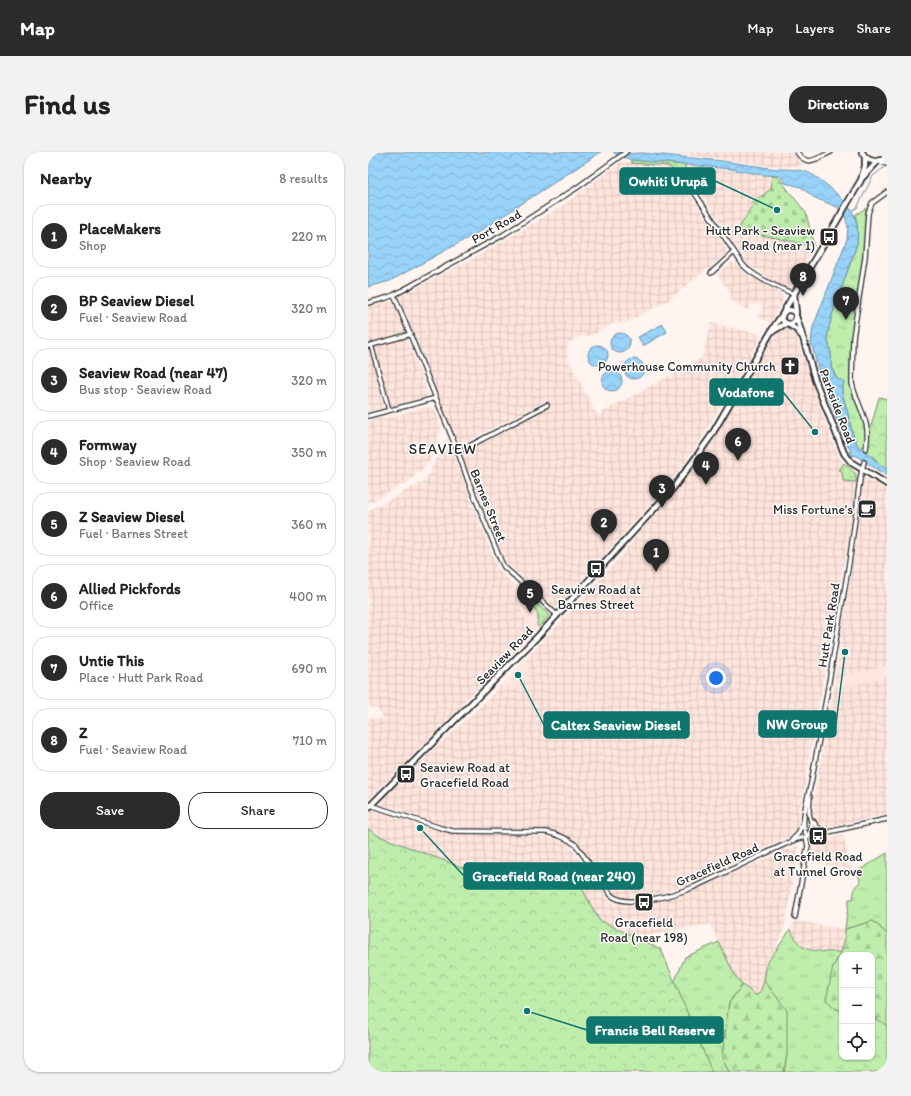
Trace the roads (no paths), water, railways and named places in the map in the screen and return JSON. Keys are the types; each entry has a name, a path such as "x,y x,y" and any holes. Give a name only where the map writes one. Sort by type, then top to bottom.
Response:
{"main road":[{"path":"862,154 871,160 878,161 887,156"},
{"name":"Seaview Road","path":"861,180 865,166 862,154"},
{"name":"Seaview Road","path":"369,806 557,615 683,477 711,436 840,214 861,180 878,161"},
{"path":"770,333 780,326 794,322 796,315 794,294"},
{"path":"796,315 789,309 783,313 783,320 796,329 803,337"},
{"name":"Parkside Road","path":"796,315 815,380 844,453 852,463 887,484"}],"street":[{"name":"Port Road","path":"368,303 394,294 503,235 578,187 626,152"},
{"path":"797,152 804,161 807,162 831,152"},
{"path":"878,161 887,164"},
{"path":"690,186 743,265 748,270 794,294"},
{"path":"866,449 868,434 866,424 852,383 853,338 865,257 868,213 873,202 887,192"},
{"path":"711,273 734,252"},
{"name":"Barnes Street","path":"394,294 503,564 557,615"},
{"path":"389,410 370,345 411,334"},
{"path":"368,416 436,398"},
{"path":"458,452 547,405"},
{"name":"Hutt Park Road","path":"789,842 798,834 810,792 849,563 860,475 864,462"},
{"name":"Hutt Park Road","path":"807,836 813,825 809,812 810,792"},
{"name":"Gracefield Road","path":"369,806 453,831 546,832 556,834 576,845 611,895 621,900 643,901 680,892 789,842 807,836 887,819"},
{"path":"810,817 818,827 826,833"},
{"path":"795,917 808,846 803,820"}],"water":[{"path":"368,152 601,152 477,233 390,281 368,287"},
{"path":"613,152 627,152 633,154 643,153 722,161 807,172 819,179 848,205 856,220 858,230 857,244 832,315 827,336 831,354 831,367 836,377 844,382 842,393 852,432 857,445 887,470 887,476 855,455 851,457 851,452 840,428 819,372 811,342 813,327 847,239 848,227 845,216 837,207 813,197 801,187 785,183 780,176 763,175 731,169 631,160"},
{"path":"663,324 667,332 643,346 638,337"},
{"path":"616,333 624,333 630,339 630,347 624,353 616,353 610,347 610,339"},
{"path":"594,345 602,345 608,351 608,359 602,365 594,365 588,359 588,351"},
{"path":"630,359 638,359 644,365 644,373 638,379 630,379 624,373 624,365"},
{"path":"608,371 616,371 622,377 622,385 616,391 608,391 602,385 602,377"}],"waterway":[{"path":"851,211 857,208 873,176 886,166"}],"place":[{"name":"Owhiti Urupā","path":"777,210"},
{"name":"Hutt Park - Seaview Road (near 1)","path":"829,237"},
{"name":"Z","path":"803,296"},
{"name":"Untie This","path":"846,320"},
{"name":"Powerhouse Community Church","path":"790,366"},
{"name":"Vodafone","path":"815,432"},
{"name":"Allied Pickfords","path":"738,461"},
{"name":"Formway","path":"706,485"},
{"name":"Seaview Road (near 47)","path":"662,508"},
{"name":"Miss Fortune's","path":"867,509"},
{"name":"BP Seaview Diesel","path":"604,542"},
{"name":"Seaview Road at Barnes Street","path":"596,569"},
{"name":"PlaceMakers","path":"656,572"},
{"name":"Z Seaview Diesel","path":"530,613"},
{"name":"NW Group","path":"845,652"},
{"name":"Caltex Seaview Diesel","path":"518,675"},
{"name":"Seaview Road at Gracefield Road","path":"406,774"},
{"name":"Gracefield Road (near 240)","path":"420,828"},
{"name":"Gracefield Road at Tunnel Grove","path":"818,836"},
{"name":"Gracefield Road (near 198)","path":"644,902"},
{"name":"Francis Bell Reserve","path":"527,1011"}],"district":[{"name":"SEAVIEW","path":"443,449"}]}
